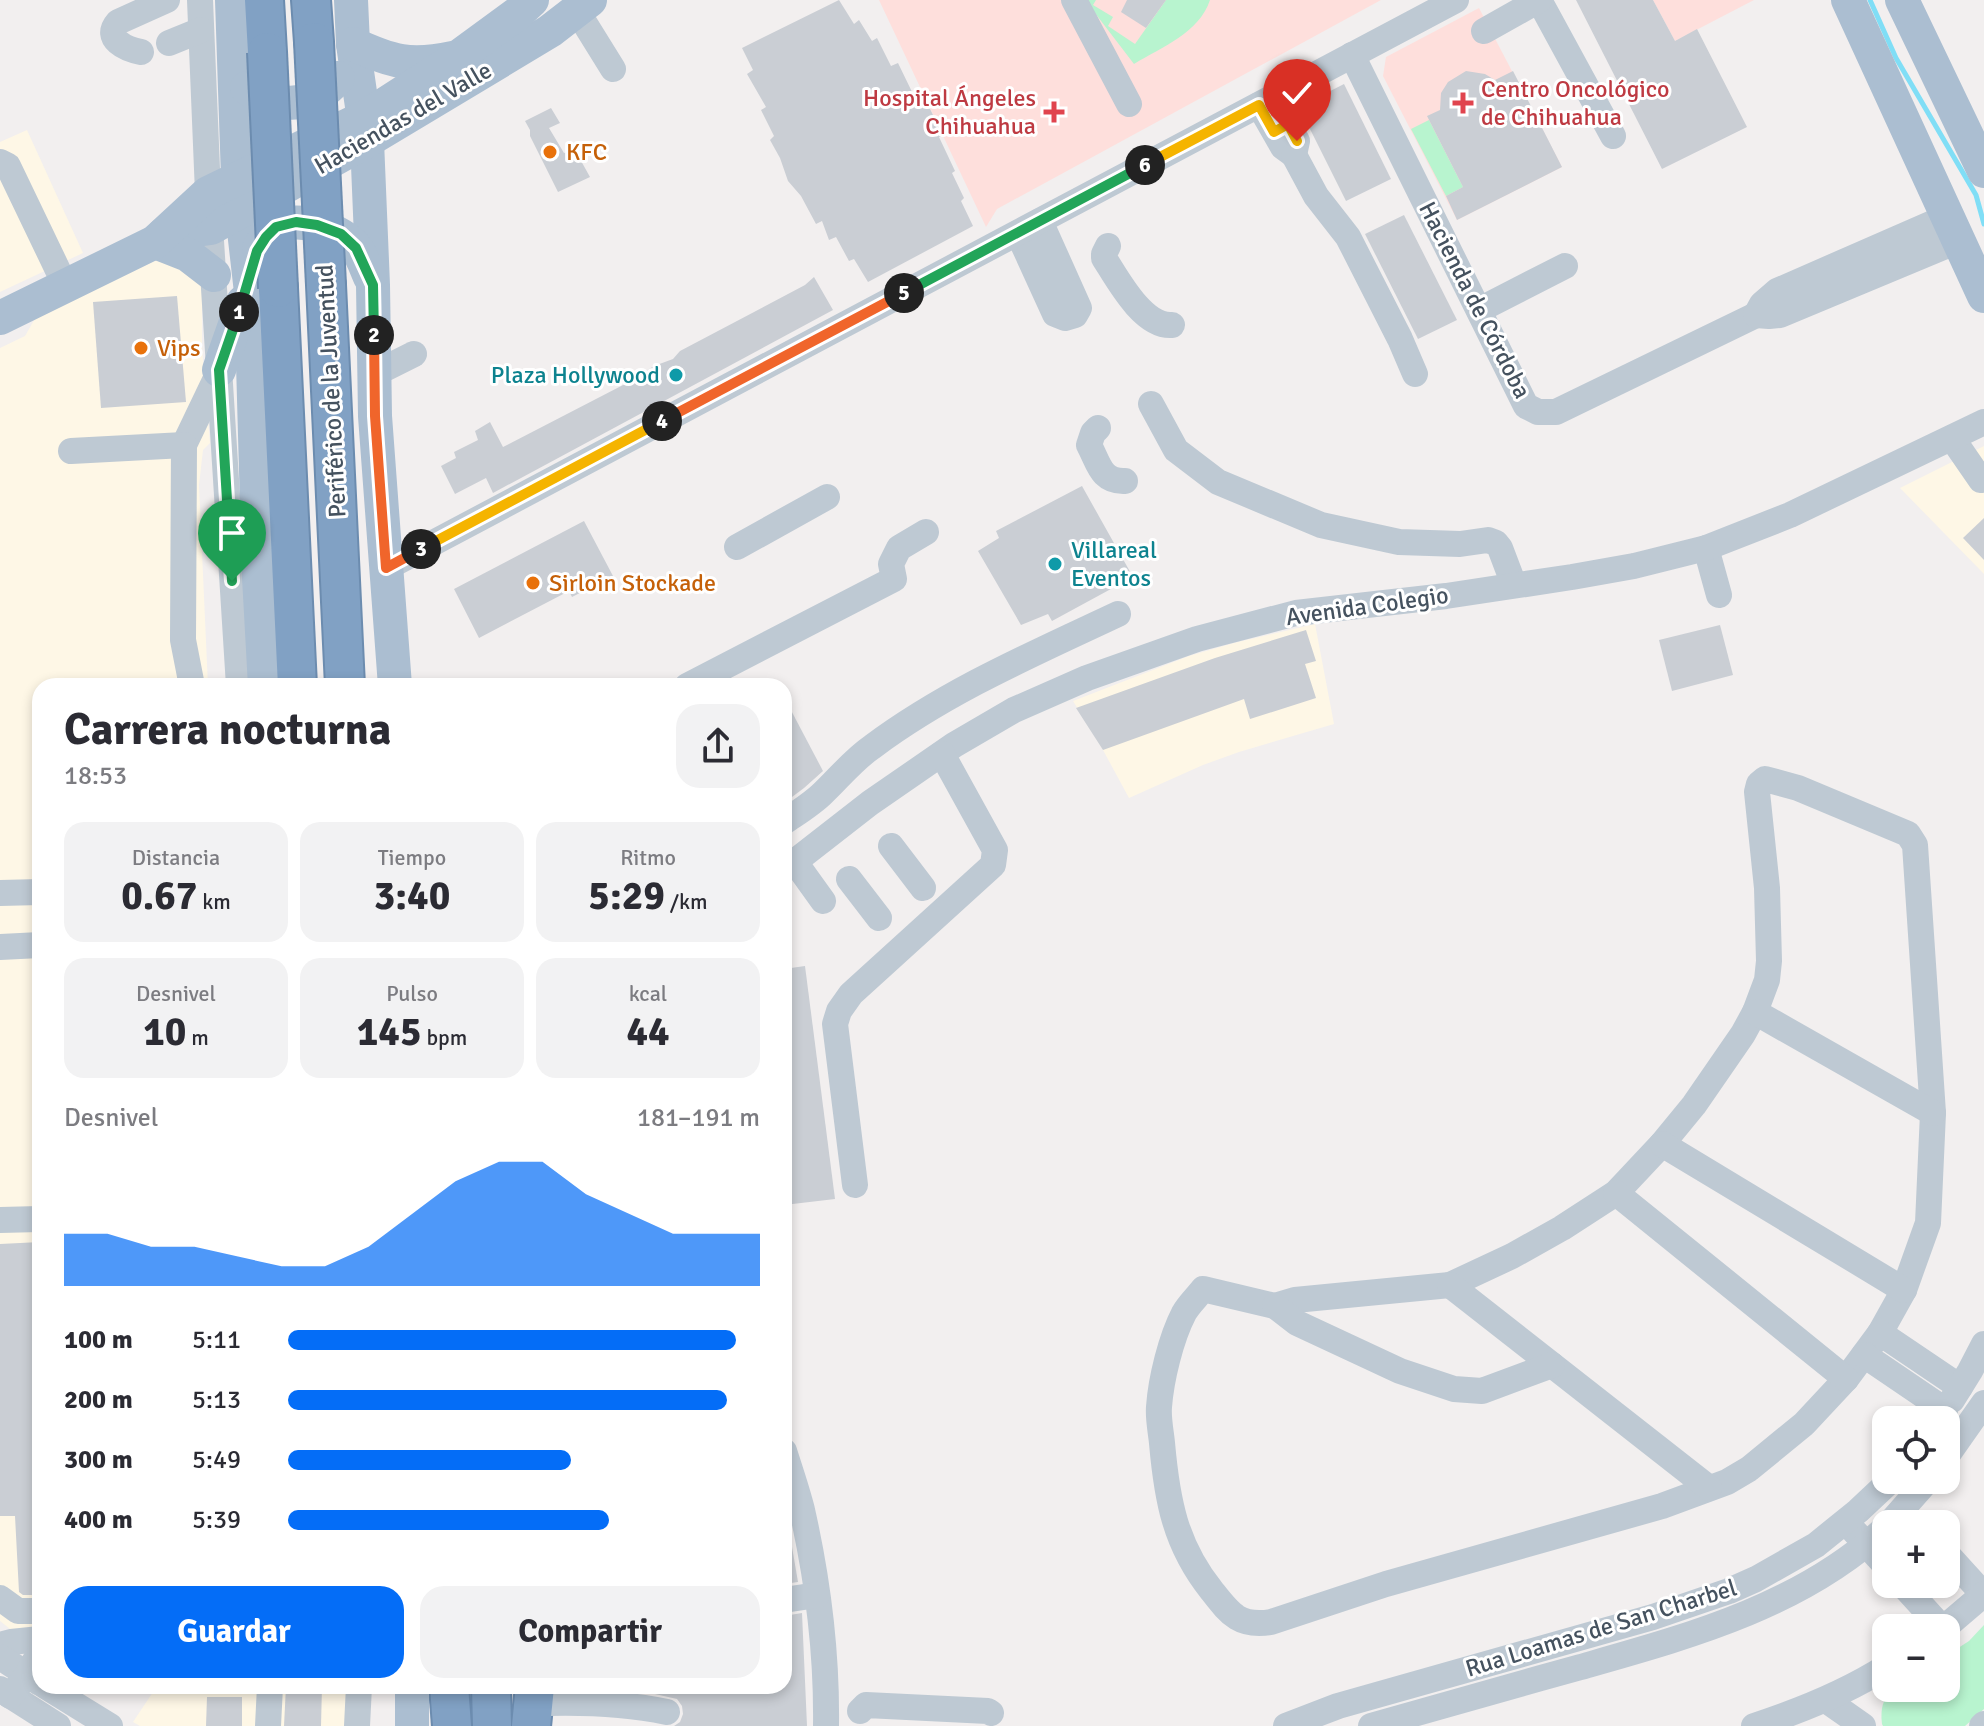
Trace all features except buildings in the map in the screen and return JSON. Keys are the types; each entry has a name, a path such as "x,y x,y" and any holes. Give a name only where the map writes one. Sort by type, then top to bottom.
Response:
{"highway":[{"name":"Periférico de la Juventud","path":"264,0 267,52 264,285 296,678"},
{"name":"Periférico de la Juventud","path":"311,0 345,678"},
{"path":"450,1694 452,1726"},
{"path":"491,1694 492,1726"}],"main road":[{"path":"219,370 264,285 240,194 232,0"},
{"path":"351,0 366,129 375,416 394,678"},
{"name":"Haciendas del Valle","path":"435,86 458,57 532,0"},
{"path":"1848,0 1984,296"},
{"path":"1902,0 1984,171"},
{"name":"Haciendas del Valle","path":"211,228 240,194 366,129 435,86 550,31 584,5"},
{"path":"234,72 247,89 261,98 292,104 313,98 333,84 355,50"},
{"path":"355,50 412,62 458,57"},
{"name":"Haciendas del Valle","path":"160,238 208,193 240,194"},
{"path":"265,678 259,577 264,285 257,251 276,227 296,222 317,225 341,234 356,248 373,285"},
{"path":"2,315 66,287 160,238 211,228"},
{"path":"160,238 214,275"},
{"path":"412,1694 412,1726"}],"street":[{"path":"141,52 123,47 114,35 114,25 167,0"},
{"path":"200,0 208,193 238,678"},
{"path":"1074,0 1129,104"},
{"path":"386,568 1456,0"},
{"path":"1484,31 1539,0 1613,136"},
{"path":"584,5 613,69"},
{"path":"169,43 201,30"},
{"name":"Hacienda de Córdoba","path":"1352,55 1526,406 1538,412 1556,412 1756,315 1762,304 1777,291 1954,228"},
{"path":"1266,101 1281,128 1283,147 1294,155 1316,196 1348,237 1415,374"},
{"path":"0,162 8,166 66,287"},
{"path":"1029,227 1054,281"},
{"path":"1108,246 1104,258 1123,289 1152,320 1172,325"},
{"path":"1479,310 1565,266"},
{"path":"374,374 414,354"},
{"path":"190,678 183,640 184,445 219,370"},
{"path":"1151,404 1176,450 1218,482 1321,525 1399,542 1460,544 1488,540 1500,548 1514,585"},
{"name":"Avenida Colegio","path":"792,866 870,803 942,754 1014,710 1087,678 1197,639 1296,613 1446,596 1634,566 1706,548 1790,515 1984,422"},
{"path":"1098,428 1089,445 1106,477 1115,482 1125,481"},
{"path":"1952,438 1981,480"},
{"path":"71,451 184,445"},
{"path":"737,547 827,497"},
{"path":"702,678 894,579 891,564 899,548 926,532"},
{"path":"1706,548 1719,595"},
{"path":"792,816 821,796 870,748 914,717 995,671 1118,614"},
{"path":"855,1185 835,1024 839,1011 851,994 994,861 995,850 942,754"},
{"path":"1275,1306 1295,1300 1450,1285 1512,1256 1616,1193 1662,1144 1743,1034 1767,980 1767,888 1757,792 1759,784 1765,779 1798,788 1908,834 1915,845 1933,1113 1928,1223 1904,1290 1880,1333 1846,1379 1804,1424 1749,1469 1727,1482 1662,1506 1386,1584 1271,1622 1255,1625 1239,1620 1196,1571 1178,1536 1169,1499 1159,1408 1172,1343 1185,1312 1203,1289 1275,1306 1297,1323 1400,1371 1454,1389 1482,1391 1552,1365"},
{"path":"891,846 923,888"},
{"path":"792,874 816,906"},
{"path":"849,879 879,918"},
{"path":"0,893 32,892"},
{"path":"0,947 32,945"},
{"path":"1755,1012 1933,1113"},
{"path":"1662,1144 1904,1290"},
{"path":"1616,1193 1846,1379"},
{"path":"0,1220 32,1219"},
{"path":"1450,1285 1709,1488"},
{"path":"1880,1333 1960,1387"},
{"path":"1948,1406 1984,1344"},
{"path":"1864,1355 1930,1406"},
{"path":"1960,1437 1984,1403"},
{"path":"792,1477 802,1510 801,1598 827,1676 826,1726"},
{"name":"Rua Loamas de San Charbel","path":"1904,1510 1917,1494"},
{"name":"Rua Loamas de San Charbel","path":"1286,1726 1338,1706 1701,1602 1787,1563 1816,1545 1871,1499"},
{"name":"Rua Loamas de San Charbel","path":"1371,1726 1651,1647 1732,1620 1802,1588 1872,1540"},
{"path":"0,1598 18,1611 32,1611"},
{"path":"1937,1598 1964,1611"},
{"path":"0,1645 32,1640"},
{"path":"0,1657 32,1678"},
{"path":"1754,1726 1826,1700 1872,1675"},
{"path":"5,1692 32,1683"},
{"path":"5,1692 58,1726"},
{"path":"58,1694 110,1726"},
{"path":"268,1726 270,1694"},
{"path":"357,1726 359,1694"},
{"path":"1826,1700 1863,1726"},
{"path":"542,1705 587,1702 667,1712"},
{"path":"860,1711 866,1705 991,1713"}],"shaded area":[{"name":"Hospital Ángeles Chihuahua","path":"879,0 1381,0 997,209 986,227"},
{"path":"1653,0 1754,0 1675,41"},
{"name":"Centro Oncológico de Chihuahua","path":"1479,8 1562,167 1457,220 1383,76 1386,57"},
{"path":"27,130 83,253 0,292 0,142"},
{"path":"155,261 188,265 202,278 202,348 210,443 203,450 199,485 208,678 32,678 32,1647 0,1621 0,348 25,336 37,315"},
{"path":"1984,446 1984,574 1900,488"},
{"path":"1315,624 1334,724 1239,752 1129,798 1073,701 1189,656"},
{"path":"152,1694 351,1694 350,1726 140,1726 133,1722"}],"green space":[{"path":"1085,0 1096,0 1093,5 1113,17 1108,26 1135,44 1166,0 1210,0 1205,12 1189,30 1134,64"},
{"path":"1429,120 1463,187 1446,196 1411,129"},
{"path":"1984,1625 1984,1709 1965,1726 1883,1726 1884,1702 1960,1702 1960,1647"}],"waterway":[{"path":"1870,0 1896,58 1976,195 1984,224"}],"place":[{"name":"Centro Oncológico de Chihuahua","path":"1463,103"},
{"name":"Hospital Ángeles Chihuahua","path":"1054,112"},
{"name":"KFC","path":"550,152"},
{"name":"Vips","path":"141,348"},
{"name":"Plaza Hollywood","path":"676,375"},
{"name":"Villareal Eventos","path":"1055,564"},
{"name":"Sirloin Stockade","path":"533,583"}],"route":[{"path":"232,581 219,370 250,282 257,251 276,227 296,222 317,225 341,234 356,248 373,285 375,416 386,568 1259,105 1274,132 1288,124 1297,141"}]}
